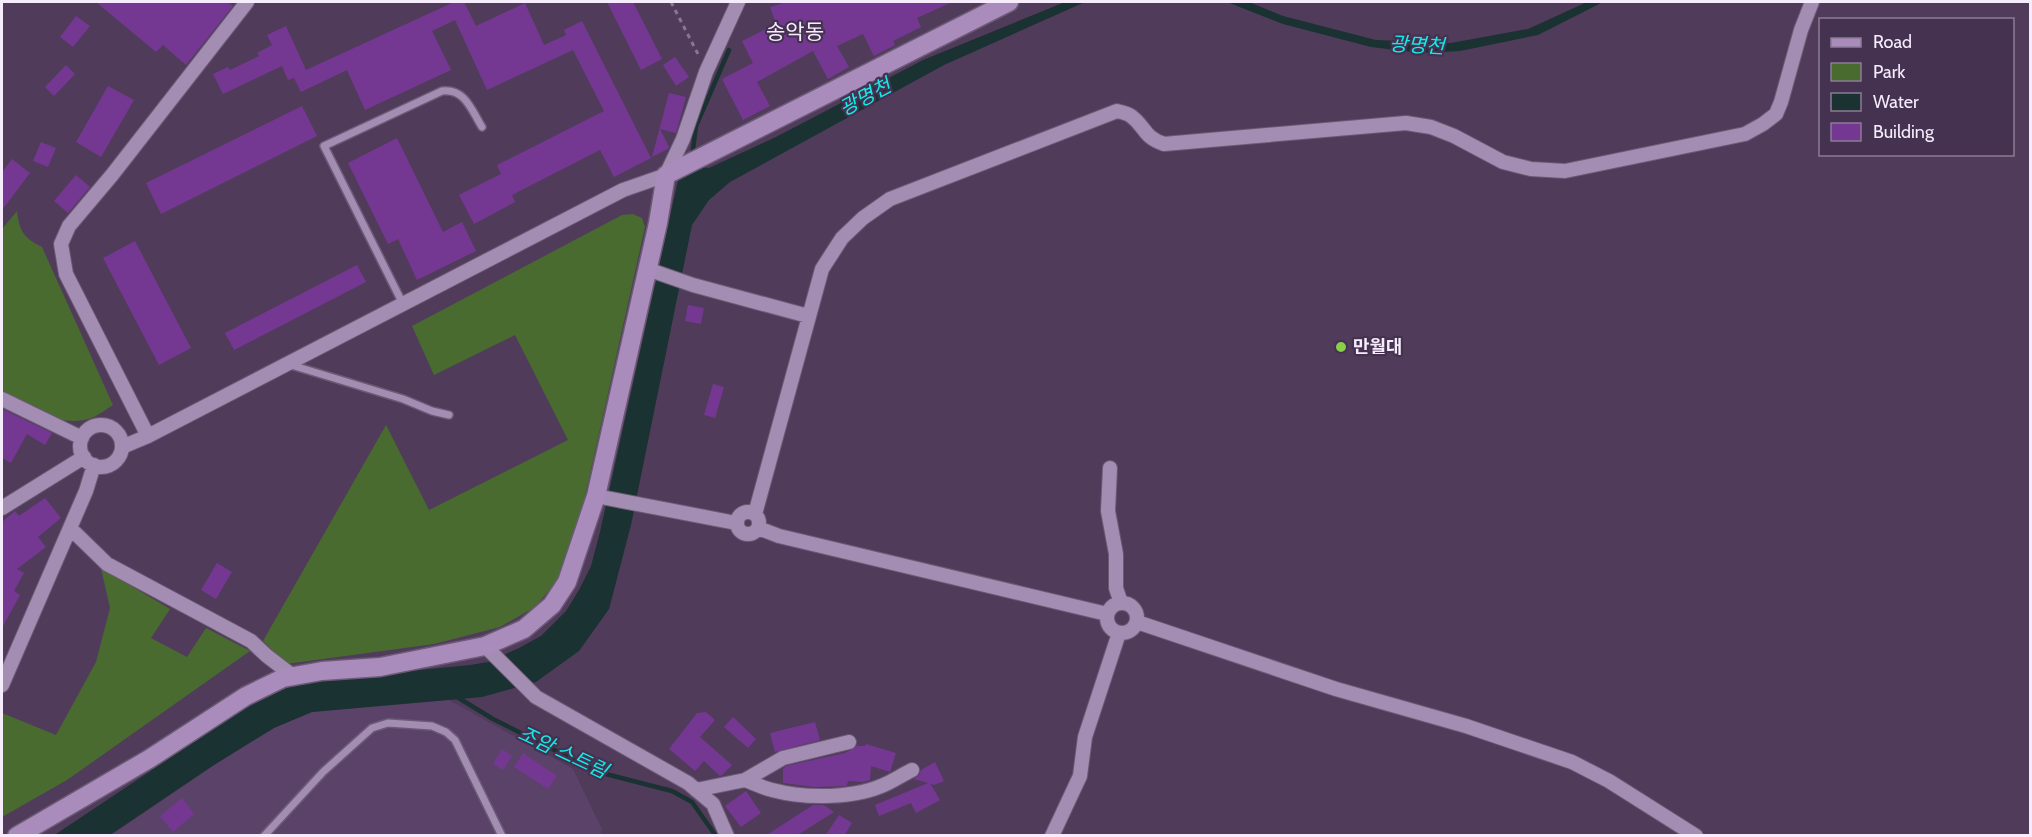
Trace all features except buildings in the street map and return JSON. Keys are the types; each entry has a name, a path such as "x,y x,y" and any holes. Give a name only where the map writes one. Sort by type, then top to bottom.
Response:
{"street":[{"path":"148,436 66,273 61,243 69,226 247,2"},
{"path":"17,836 149,759 246,696 283,678 322,671 380,667 490,651 524,629 552,604 567,582 602,498 652,272 658,223 680,168 683,139 706,72 738,2"},
{"path":"122,447 148,436 623,190 680,168 1009,2"},
{"path":"755,514 822,269 843,238 863,218 890,199 1117,111 1130,115 1153,141 1164,144 1406,123 1431,126 1503,162 1532,169 1565,171 1745,134 1776,114 1801,30 1812,2"},
{"path":"652,272 808,316"},
{"path":"2,399 82,438"},
{"path":"2,685 86,490 89,461 81,445 82,438 90,428 102,425 109,426 119,434 121,453 112,463 100,466 89,461"},
{"path":"2,508 89,461"},
{"path":"1110,468 1108,511 1116,554 1116,588 1121,603"},
{"path":"602,498 736,523"},
{"path":"750,511 758,518 758,528 750,534 745,534 737,528 736,523 741,514 750,511"},
{"path":"70,528 107,564 251,641 267,657 293,676"},
{"path":"758,528 779,536 1107,614"},
{"path":"1121,603 1131,605 1137,613 1137,622 1132,630 1123,634 1114,631 1108,624 1107,614 1112,606 1121,603"},
{"path":"1137,622 1326,686 1466,726 1572,762 1609,781 1696,836"},
{"path":"1052,836 1080,776 1085,737 1119,633"},
{"path":"490,651 526,689 572,719 688,783 713,804 727,836"},
{"path":"696,790 746,780 783,758 849,742"},
{"path":"746,780 771,790 789,793 841,795 853,794 886,784 912,770"}],"lane":[{"path":"403,304 324,146 442,91 451,90 462,94 482,127"},
{"path":"288,364 449,415"},
{"path":"264,836 323,772 372,728 388,723 432,726 446,732 455,740 502,836"}],"path":[{"path":"671,2 706,72"}],"shaded area":[{"path":"449,700 573,769 602,829 600,836 110,836 214,765 274,728 312,712"}],"green space":[{"path":"17,211 19,224 24,233 42,247 113,405 92,418 73,421 51,417 2,390 2,229"},
{"path":"633,214 642,218 645,227 574,546 557,581 535,607 500,627 434,644 286,664 263,641 386,425 429,510 568,440 515,335 434,375 412,326 622,215"},
{"path":"101,568 170,609 151,638 187,657 206,628 250,651 67,780 2,817 2,713 56,735 96,662 110,608"}],"water":[{"name":"광명천","path":"1065,2 1085,2 944,65 730,182 709,200 692,225 631,525 609,609 579,651 536,682 482,697 312,712 274,728 110,835 53,836 242,710 286,688 309,681 488,662 541,636 566,611 591,566 679,176 698,167 709,168 776,137 923,60"},
{"name":"광명천","path":"1227,2 1249,2 1283,16 1376,40 1451,43 1528,29 1587,2 1603,2 1538,35 1460,51 1421,53 1371,47 1283,24"}],"waterway":[{"path":"692,157 696,126 729,50"},
{"name":"조암 스트림","path":"457,697 493,719 598,772 672,791 692,802 716,836"}],"place":[{"name":"만월대","path":"1341,347"}],"district":[{"name":"송악동","path":"795,32"}]}
